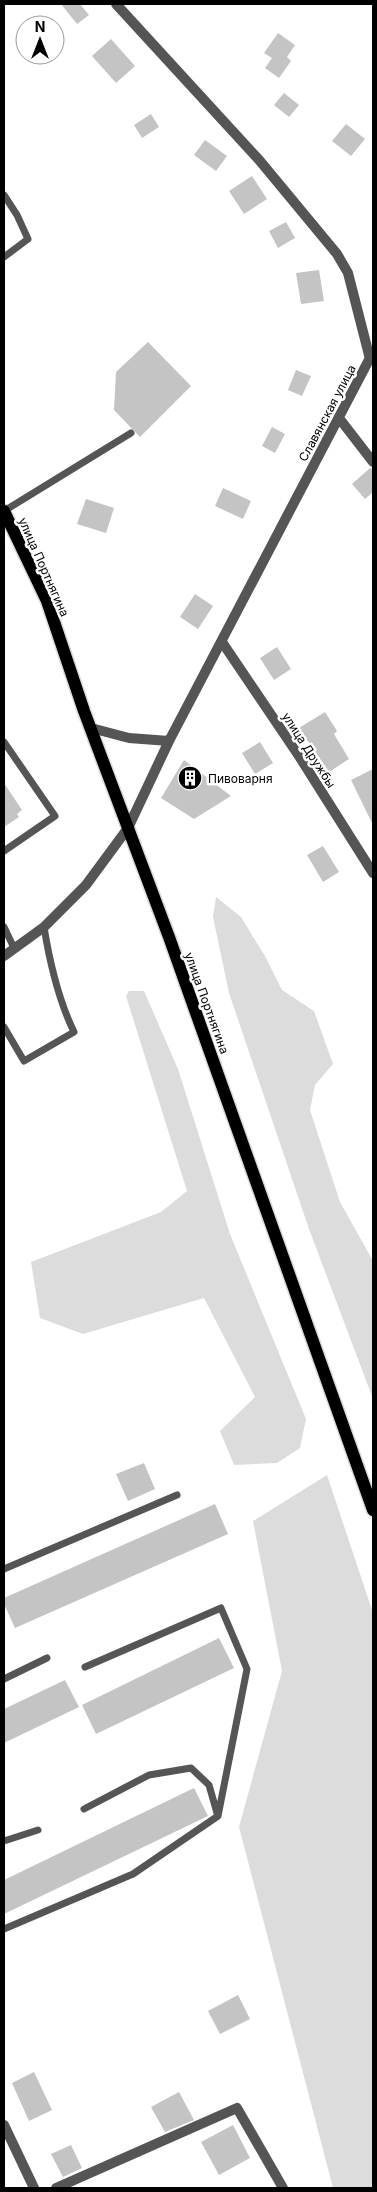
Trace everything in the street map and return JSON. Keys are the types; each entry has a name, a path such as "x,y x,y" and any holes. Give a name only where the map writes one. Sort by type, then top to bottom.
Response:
{"main road":[{"name":"улица Портнягина","path":"4,511 47,601 90,728 176,956 373,1510"}],"street":[{"name":"Славянская улица","path":"4,956 44,928 86,885 128,828 169,741 372,355 348,273 337,254 260,161 116,4"},
{"path":"339,418 373,462"},
{"name":"улица Дружбы","path":"222,642 299,756 373,873"},
{"path":"90,728 128,738 169,741"},
{"path":"56,2188 237,2108 283,2188"},
{"path":"4,2126 34,2188"}],"lane":[{"path":"4,194 17,215 28,239 4,257"},
{"path":"4,511 131,433"},
{"path":"4,742 54,816 4,851"},
{"path":"4,927 14,948"},
{"path":"4,1027 24,1061 74,1032 61,1006 44,928"},
{"path":"4,1569 177,1495"},
{"path":"4,1929 133,1874 218,1816 248,1669 221,1608 85,1667"},
{"path":"4,1679 47,1658"},
{"path":"84,1809 149,1775 191,1768 209,1785 218,1816"},
{"path":"4,1841 38,1830"}],"shaded area":[{"path":"216,897 241,917 265,956 282,990 314,1011 333,1064 315,1085 310,1110 340,1202 373,1261 373,1399 309,1229 229,993 213,917"},
{"path":"129,991 144,991 178,1069 230,1234 306,1419 300,1448 277,1463 234,1465 220,1431 255,1397 204,1298 83,1334 40,1318 31,1262 161,1212 187,1191 126,996"},
{"path":"327,1475 373,1613 373,2188 333,2188 239,1827 282,1671 253,1521"}],"building":[{"path":"61,4 80,4 89,15 77,24"},
{"path":"278,33 295,45 287,57 291,61 279,78 265,68 272,58 264,53"},
{"path":"111,39 135,66 116,83 92,56"},
{"path":"284,93 299,105 289,117 274,105"},
{"path":"151,114 159,127 142,138 134,125"},
{"path":"346,124 365,139 351,156 332,141"},
{"path":"205,140 227,156 216,171 194,155"},
{"path":"252,176 267,199 244,214 229,191"},
{"path":"286,222 295,238 278,248 269,231"},
{"path":"319,270 324,301 301,304 296,273"},
{"path":"148,342 191,386 140,437 114,410 116,372"},
{"path":"296,370 311,376 302,396 288,390"},
{"path":"272,427 285,434 275,453 262,446"},
{"path":"370,468 373,469 373,492 365,499 352,484"},
{"path":"223,488 251,501 243,519 215,506"},
{"path":"86,499 114,508 106,533 77,524"},
{"path":"195,594 213,606 198,629 180,617"},
{"path":"277,647 291,669 274,680 260,658"},
{"path":"325,712 337,731 334,734 349,759 329,772 299,728"},
{"name":"Пивоварня","path":"260,742 273,763 255,774 242,753"},
{"name":"Пивоварня","path":"184,760 231,796 194,819 161,798"},
{"path":"373,769 373,825 351,780"},
{"path":"4,783 22,810 17,814 19,817 4,827"},
{"path":"323,846 339,872 323,882 307,855"},
{"path":"144,1463 155,1489 128,1501 116,1474"},
{"path":"215,1504 228,1534 15,1628 4,1604 4,1598"},
{"path":"219,1638 234,1668 96,1734 82,1705"},
{"path":"65,1680 79,1707 4,1743 4,1709"},
{"path":"194,1788 208,1816 4,1914 4,1880"},
{"path":"238,1995 250,2019 220,2034 208,2011"},
{"path":"34,2072 52,2110 29,2121 12,2083"},
{"path":"179,2092 194,2120 165,2132 151,2107"},
{"path":"233,2125 250,2158 219,2175 201,2142"},
{"path":"71,2145 82,2168 63,2177 51,2154"}],"place":[{"name":"Пивоварня","path":"190,778"}]}
